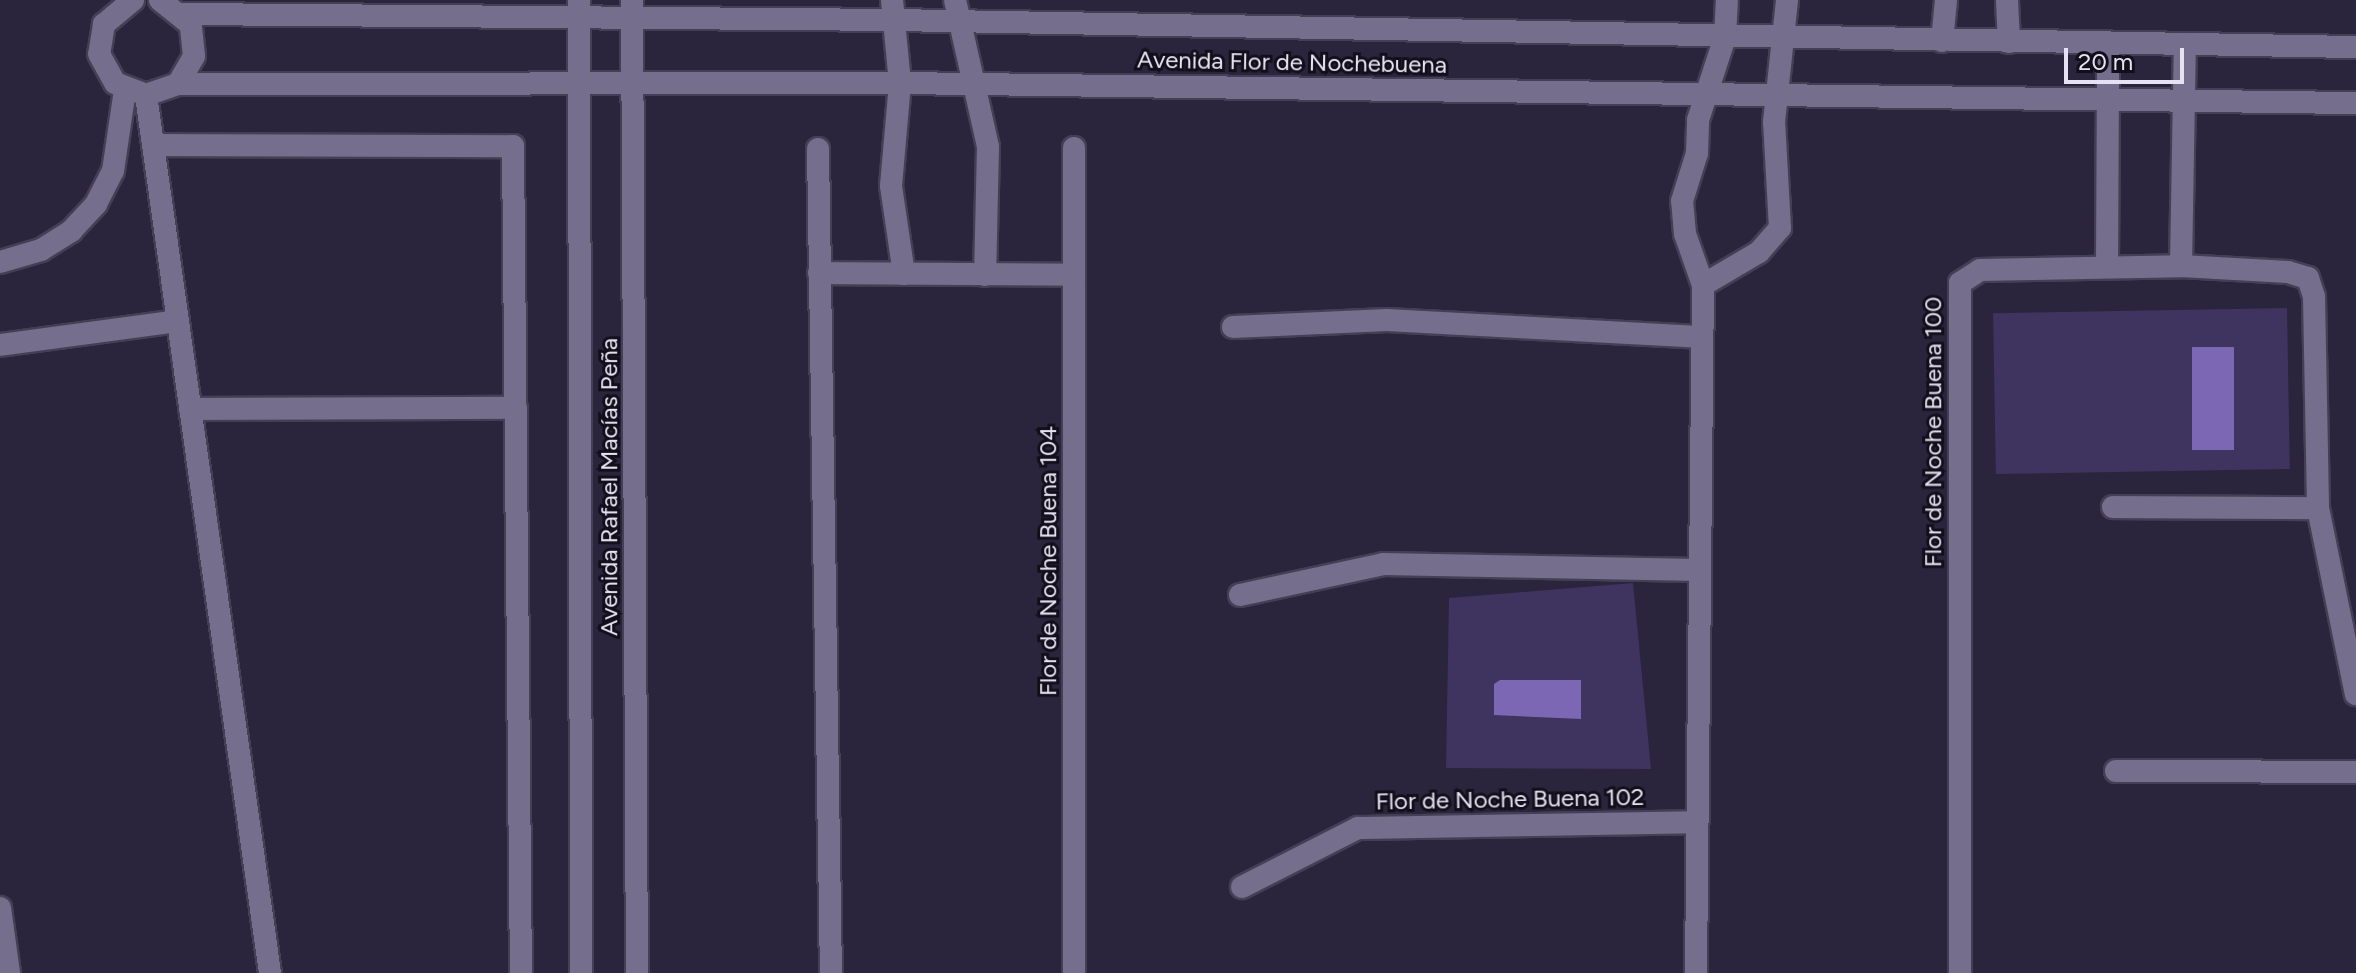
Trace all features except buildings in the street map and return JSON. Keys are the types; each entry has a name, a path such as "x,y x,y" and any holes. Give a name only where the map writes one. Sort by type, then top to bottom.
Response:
{"street":[{"path":"160,0 183,14 195,40 194,56 178,84"},
{"path":"1696,973 1699,337 1703,285 1685,234 1682,201 1725,37 1727,0"},
{"path":"1703,285 1759,252 1780,228 1774,136 1787,38 1787,0"},
{"path":"1942,41 1946,0"},
{"path":"2007,0 2009,42"},
{"path":"123,2 99,39 99,54 104,70 136,92 153,145 270,973"},
{"name":"Avenida Flor de Nochebuena","path":"183,14 579,9 893,10 1725,37 2356,47"},
{"name":"Avenida Rafael Macías Peña","path":"579,9 581,973"},
{"name":"Avenida Rafael Macías Peña","path":"632,9 637,973"},
{"path":"893,10 900,83 891,186 904,274"},
{"path":"958,11 976,83 990,173 985,275"},
{"path":"2107,267 2108,45"},
{"path":"2181,266 2185,46"},
{"name":"Avenida Flor de Nochebuena","path":"136,92 178,84 976,83 2184,98 2356,103"},
{"path":"0,262 41,250 71,231 96,204 113,171 136,92"},
{"path":"153,145 513,146 521,973"},
{"name":"Flor de Noche Buena 104","path":"1074,148 1074,973"},
{"path":"818,149 831,973"},
{"name":"Flor de Noche Buena 100","path":"1960,973 1960,283 1980,270 2107,267 2181,266 2288,272 2308,278 2314,297 2318,508 2356,694"},
{"path":"819,273 1074,275"},
{"path":"1233,327 1387,320 1699,337"},
{"path":"0,345 177,321"},
{"path":"190,409 516,408"},
{"path":"2113,507 2318,508"},
{"path":"1240,595 1383,564 1698,570"},
{"path":"2116,771 2356,772"},
{"name":"Flor de Noche Buena 102","path":"1242,887 1358,828 1697,822"},
{"path":"0,908 9,973"}],"shaded area":[{"path":"2287,308 2290,469 1996,474 1993,313"},
{"path":"2192,347 2234,347 2234,450 2192,450"},
{"path":"1633,583 1651,769 1446,768 1449,598"},
{"path":"1500,680 1581,680 1581,719 1494,715 1494,684"}]}
